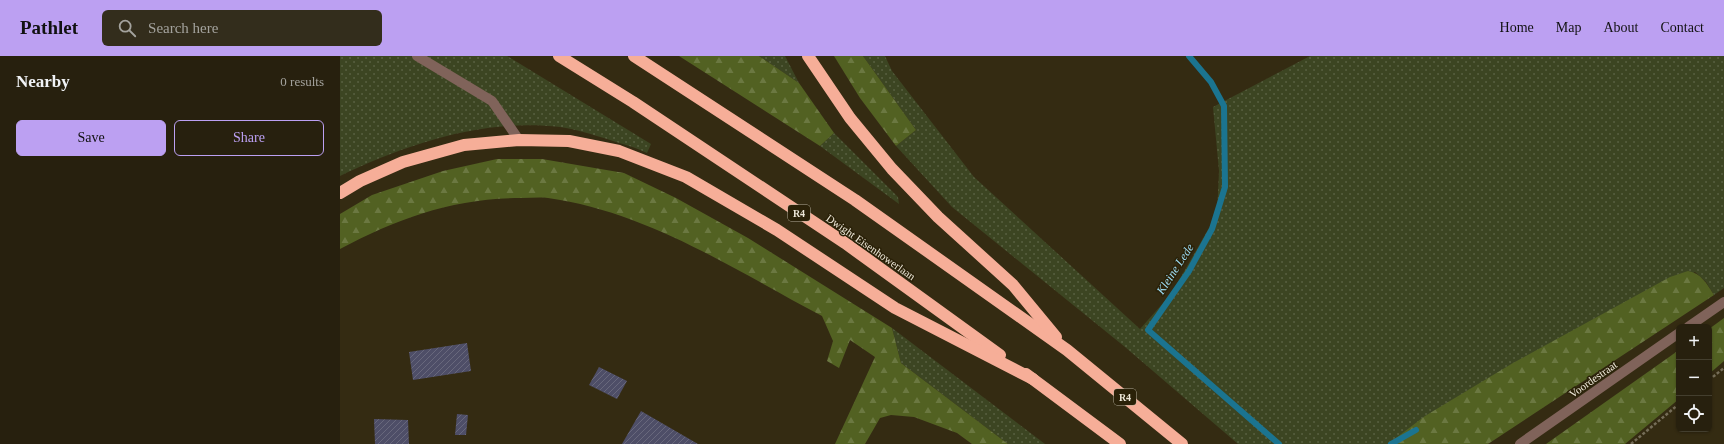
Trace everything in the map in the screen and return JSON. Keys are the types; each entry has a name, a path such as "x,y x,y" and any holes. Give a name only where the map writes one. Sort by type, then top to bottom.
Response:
{"highway":[{"name":"Dwight Eisenhowerlaan","path":"559,56 632,102 845,243 1120,444"},
{"name":"R4","path":"634,56 855,200 1067,350 1182,444"},
{"path":"808,56 850,118 892,169 938,218 1013,285 1067,350"},
{"path":"340,193 360,181 403,162 464,145 518,140 569,141 619,151 686,177 777,230 895,308 1033,379"}],"street":[{"path":"417,56 492,101 518,140"},
{"path":"1692,324 1724,302"},
{"name":"Voordestraat","path":"1520,444 1676,335"}],"path":[{"path":"1712,378 1724,368"},
{"path":"1631,444 1676,406"}],"green space":[{"path":"340,56 507,56 651,144 647,153 598,136 566,128 531,125 503,126 447,136 419,144 366,164 340,176"},
{"path":"679,56 759,56 799,83 834,133 820,146"},
{"path":"759,56 785,56 799,83"},
{"path":"834,56 863,56 916,130 896,146 860,98"},
{"path":"863,56 885,56 892,71 974,177 1140,329 1171,294 1217,214 1219,171 1213,107 1310,56 1724,56 1724,288 1714,295 1706,282 1695,272 1388,444 1238,444 1125,347 952,207 896,146 916,130"},
{"path":"834,133 898,197 899,204 820,146"},
{"path":"497,159 542,159 624,173 676,198 748,238 892,328 901,363 1008,444 972,444 957,433 914,417 891,415 880,418 865,444 835,444 875,357 850,340 839,368 827,361 833,341 822,316 723,262 656,229 585,205 542,198 496,199 450,206 405,219 340,249 340,214 372,195 443,171"},
{"path":"1688,271 1697,274 1706,283 1714,295 1488,444 1388,444 1425,416 1513,363 1670,277"},
{"path":"1724,318 1724,361 1712,371 1712,360 1712,327"},
{"path":"892,328 1045,444 1008,444 901,363"},
{"path":"1676,352 1676,402 1625,444 1546,444"}],"building":[{"path":"467,343 471,371 413,380 409,352"},
{"path":"599,367 627,381 617,399 589,385"},
{"path":"641,411 698,444 622,444"},
{"path":"457,414 468,415 466,435 455,435"},
{"path":"374,419 408,420 409,444 375,444"}],"waterway":[{"name":"Kleine Lede","path":"1189,56 1211,82 1224,106 1225,187 1212,229 1189,271 1148,330 1279,444"},
{"path":"1391,444 1416,430"}]}
